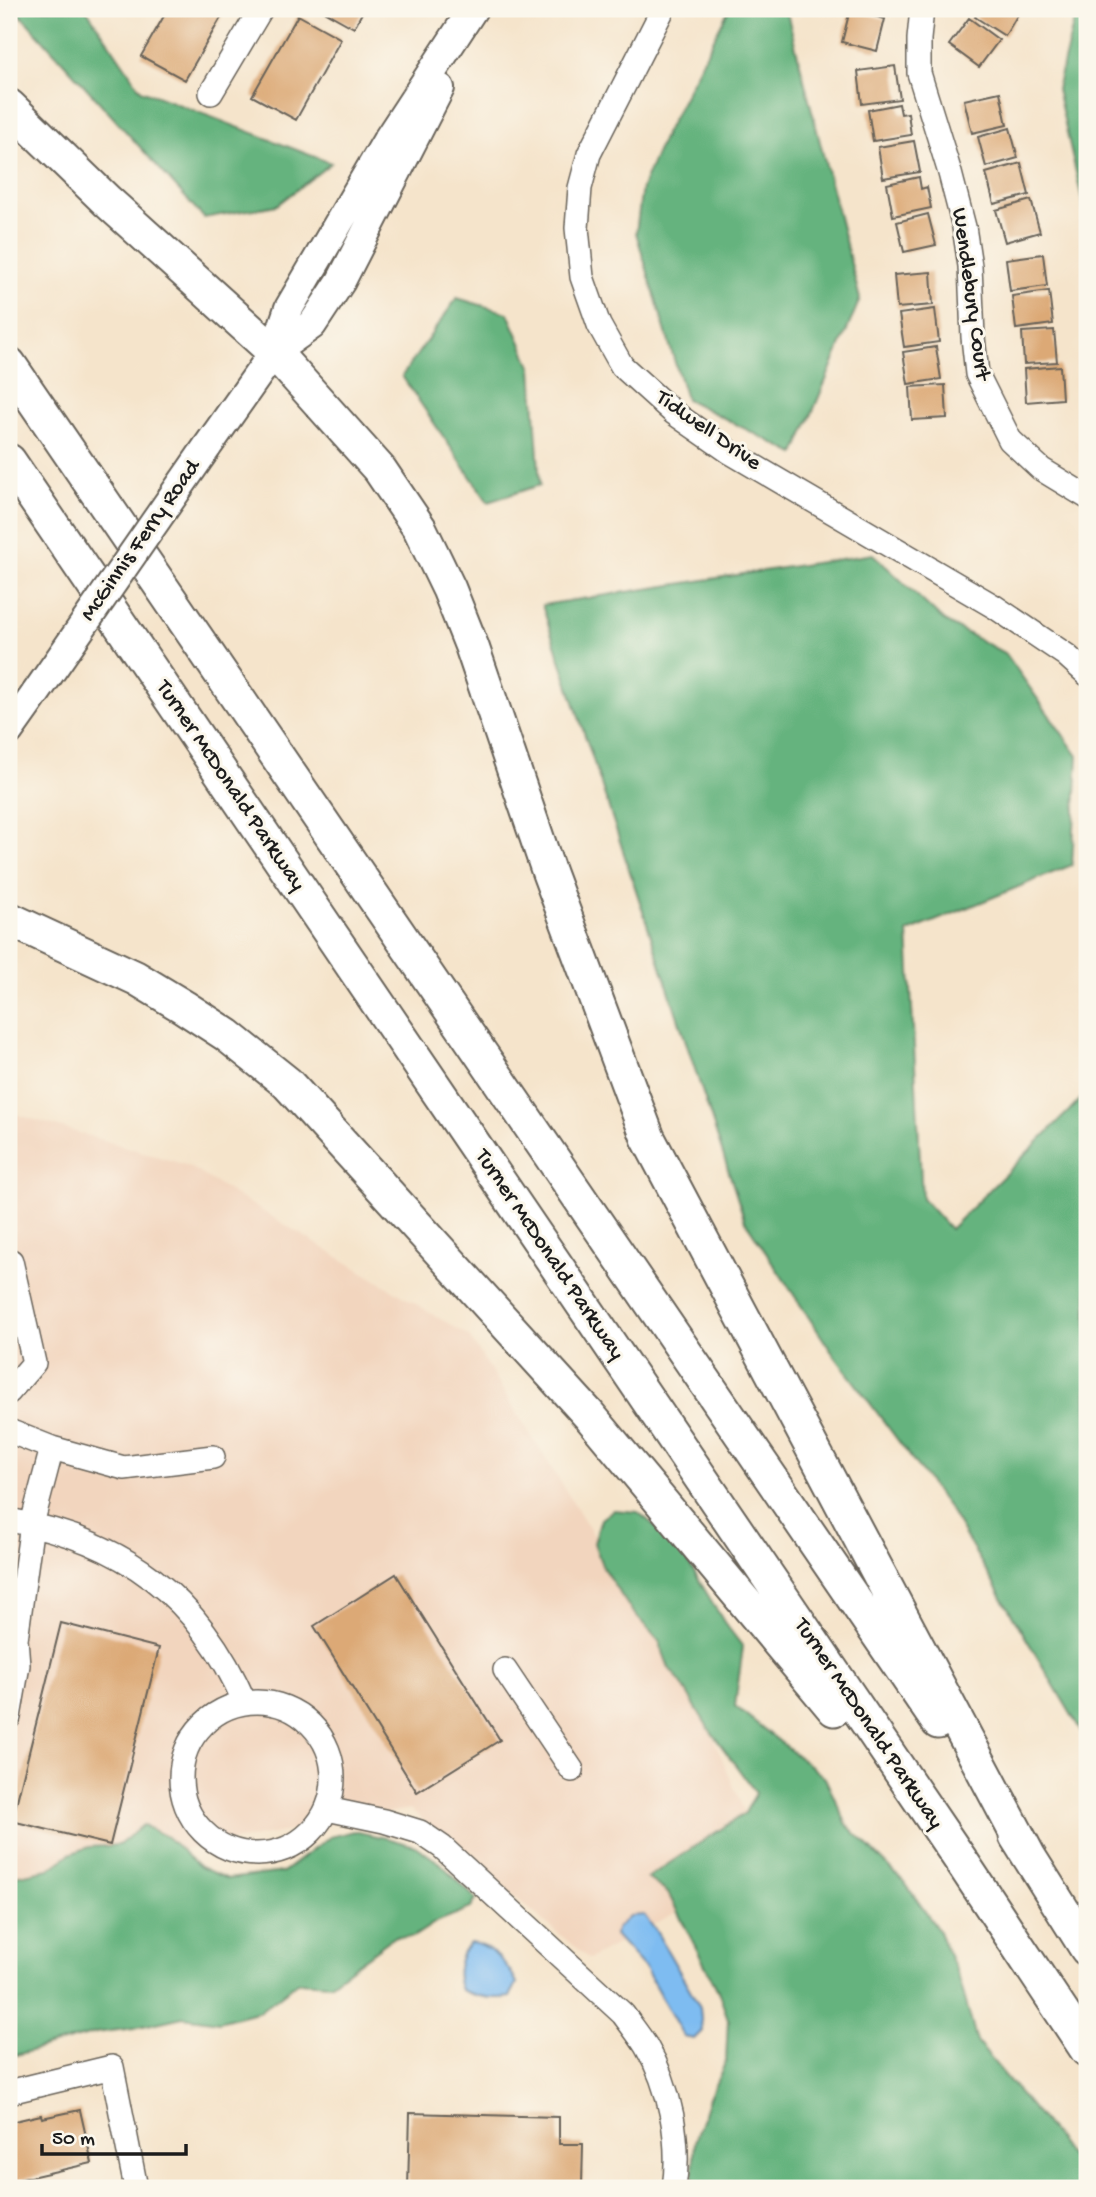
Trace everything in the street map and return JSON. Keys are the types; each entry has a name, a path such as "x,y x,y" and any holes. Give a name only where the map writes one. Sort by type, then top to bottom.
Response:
{"highway":[{"path":"9,106 107,201 274,352 380,470 420,529 449,589 472,647 549,873 648,1138 1028,1854"},
{"path":"9,364 1028,1854 1087,1949"},
{"name":"Turner McDonald Parkway","path":"9,461 960,1859 1087,2050"},
{"path":"9,919 136,978 227,1035 287,1083 589,1415 960,1859"}],"main road":[{"name":"McGinnis Ferry Road","path":"9,731 274,352 289,307 386,142 474,9"},
{"name":"McGinnis Ferry Road","path":"274,352 312,325 341,281 481,9"}],"street":[{"path":"211,93 261,9"},
{"name":"Tidwell Drive","path":"663,9 589,154 580,188 577,228 582,277 599,325 622,366 674,413 730,452 995,607 1066,655 1087,674"},
{"name":"Wendlebury Court","path":"922,9 919,73 964,227 970,266 977,374 1010,440 1041,469 1087,497"},
{"path":"9,1260 34,1363 9,1392"},
{"path":"9,1431 52,1448 124,1468 213,1457"},
{"path":"9,1717 11,1691 18,1665 13,1638 32,1524 52,1448"},
{"path":"9,1520 32,1524 99,1545 141,1571 179,1600 204,1629 231,1670 245,1703"},
{"path":"505,1670 572,1770"},
{"path":"245,1703 268,1703 290,1710 309,1723 323,1742 331,1763 332,1787 327,1809 312,1831 291,1847 266,1854 240,1853 216,1843 196,1825 184,1802 181,1776 186,1750 200,1728 220,1712 245,1703"},
{"path":"327,1809 420,1832 442,1847 624,2014 647,2047 664,2087 674,2126 674,2188"},
{"path":"9,2092 112,2067 135,2188"}],"shaded area":[{"path":"9,1112 186,1165 469,1336 698,1702 745,1813 777,1858 589,1959 410,1809 9,1882"}],"green space":[{"path":"15,9 86,9 141,90 331,163 277,205 204,218"},
{"path":"729,9 786,9 860,299 795,454 686,399 636,233 642,187 663,138"},
{"path":"1077,9 1087,9 1087,221 1057,89"},
{"path":"457,298 508,313 532,368 540,485 488,502 402,376"},
{"path":"873,554 944,621 1006,654 1078,756 1072,865 908,932 922,1198 950,1229 1087,1093 1087,1741 950,1510 831,1351 745,1221 542,605"},
{"path":"613,1510 638,1512 678,1545 724,1622 743,1647 735,1706 825,1778 847,1825 905,1883 938,1930 960,1981 977,2042 1057,2138 1087,2181 1087,2188 692,2188 695,2142 709,2098 726,2061 728,2019 718,1991 668,1893 647,1878 745,1813 756,1793 669,1668 659,1641 631,1610 603,1568 594,1543 601,1519"},
{"path":"143,1825 167,1837 200,1867 227,1879 283,1872 330,1837 354,1831 386,1838 415,1846 440,1863 476,1899 471,1908 436,1922 413,1937 395,1936 330,1984 298,1982 260,2011 219,2022 183,2017 96,2033 9,2057 9,1877 49,1869 70,1854 89,1847 119,1845"}],"water":[{"path":"644,1915 700,2007 702,2031 694,2039 684,2037 645,1968 615,1935 616,1929 629,1916"},
{"path":"470,1943 491,1951 509,1970 517,1983 510,1997 485,1997 461,1990 458,1965"}],"building":[{"path":"168,9 226,9 185,80 141,56"},
{"path":"320,9 364,9 354,28"},
{"path":"874,9 891,9 890,14"},
{"path":"980,9 1021,9 1005,36 975,17"},
{"path":"850,10 885,19 877,51 842,42"},
{"path":"298,15 341,39 296,120 252,96"},
{"path":"969,18 999,40 979,67 949,45"},
{"path":"895,66 900,99 862,104 858,71"},
{"path":"1000,92 1007,125 972,133 964,100"},
{"path":"899,104 901,114 908,113 911,135 873,141 868,110"},
{"path":"1010,128 1018,158 986,167 978,137"},
{"path":"914,141 920,172 883,178 878,147"},
{"path":"1021,163 1029,195 994,204 986,173"},
{"path":"919,177 921,189 927,187 931,208 893,216 887,184"},
{"path":"1031,200 1040,232 1005,242 996,210"},
{"path":"928,214 936,245 904,252 897,222"},
{"path":"1043,254 1047,286 1010,291 1006,259"},
{"path":"931,272 933,305 897,308 894,275"},
{"path":"1049,291 1053,324 1016,329 1012,296"},
{"path":"935,309 939,342 904,347 899,314"},
{"path":"1054,330 1057,362 1024,364 1022,332"},
{"path":"936,347 941,379 908,384 903,352"},
{"path":"1060,366 1062,399 1026,402 1024,369"},
{"path":"945,385 947,418 912,420 910,387"},
{"path":"396,1574 500,1740 417,1792 314,1626"},
{"path":"61,1623 159,1648 110,1845 12,1821"},
{"path":"80,2110 92,2163 9,2182 10,2122"},
{"path":"410,2113 559,2117 559,2144 583,2144 582,2185 558,2184 558,2188 408,2188"}]}
